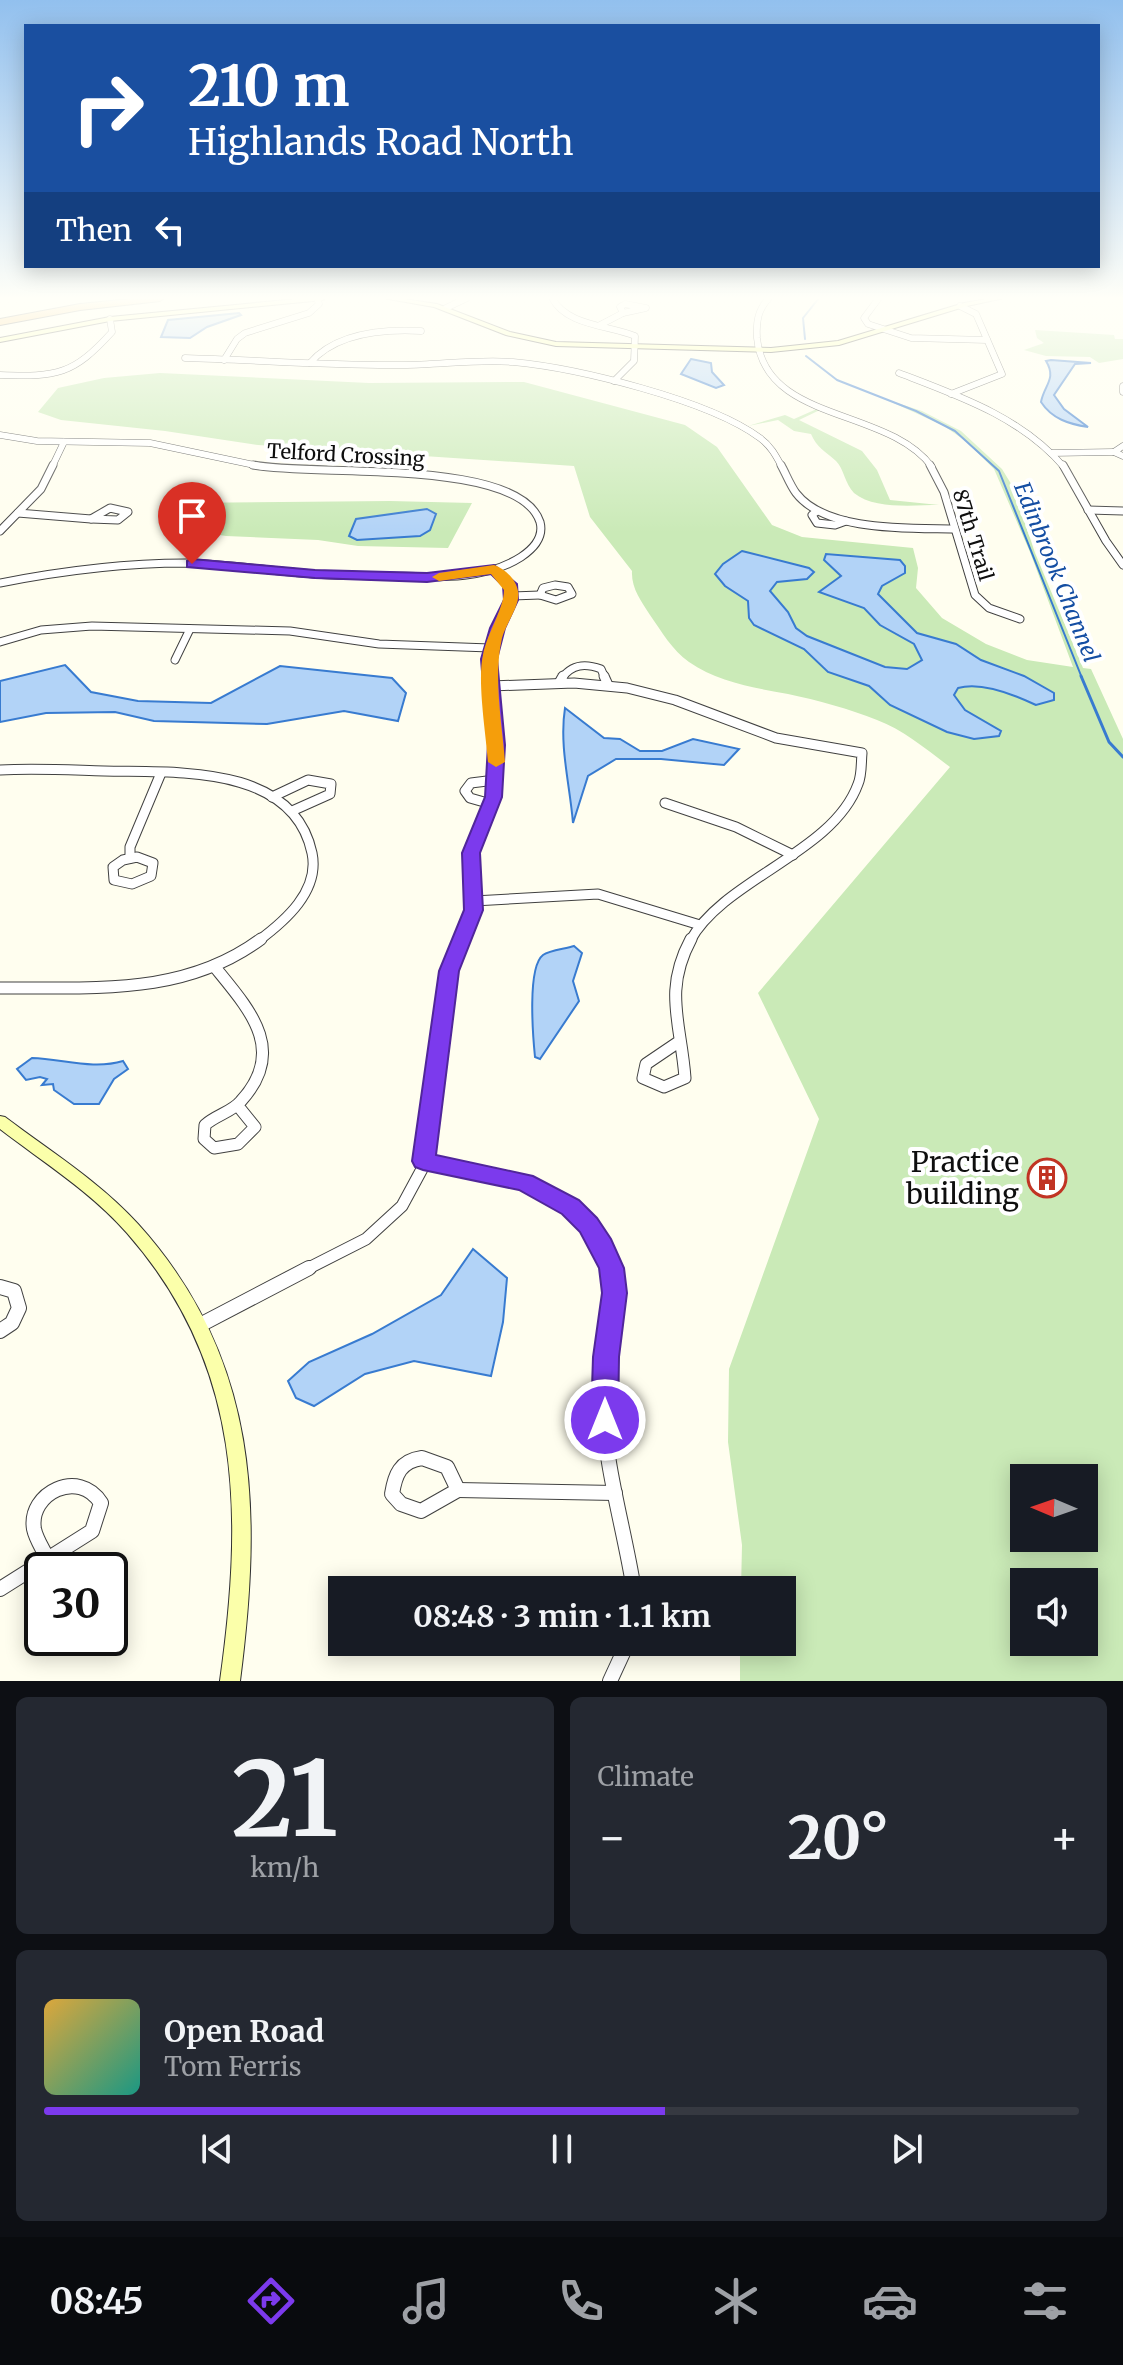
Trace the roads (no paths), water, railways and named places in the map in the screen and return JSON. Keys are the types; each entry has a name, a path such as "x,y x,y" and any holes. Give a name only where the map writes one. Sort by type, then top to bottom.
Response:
{"street":[{"path":"590,376 668,397 729,421 760,438 772,449 797,494 817,511 811,518 817,523 835,525 846,521 886,528 953,529"},
{"path":"614,381 619,376"},
{"name":"87th Trail","path":"773,376 784,387 812,402 884,430 920,454 940,481 975,595 989,608 1020,619"},
{"path":"908,376 1014,424 1051,453 1069,474 1105,543 1123,565"},
{"path":"951,394 999,376"},
{"path":"0,435 64,442 41,489 0,531"},
{"name":"Telford Crossing","path":"64,442 148,443 291,471 439,475 485,483 523,500 538,516 540,524 538,541 532,549 494,569"},
{"path":"1114,452 1123,446"},
{"path":"1051,453 1114,452 1123,456"},
{"path":"1088,510 1123,511"},
{"path":"0,518 91,519"},
{"path":"0,583 68,571 140,564 209,564 315,574 427,577 494,569 506,579 512,596 490,648 495,780 491,804 471,853 474,901 469,925 453,955 449,971 423,1161 414,1188 402,1206 366,1239 200,1325"},
{"path":"512,596 540,595"},
{"path":"0,642 41,630 75,626 290,631 379,644 490,648"},
{"path":"175,660 190,629"},
{"path":"559,683 569,670 588,665 601,669 608,685"},
{"path":"491,686 559,683 608,685 653,693 776,738 862,753 863,775 855,793 793,855 733,896 700,925 679,960 675,980 673,1001 680,1041 685,1078 674,1086 654,1087 643,1078 646,1064 680,1041"},
{"path":"0,770 161,773 228,780 272,797 292,811 311,844 311,877 304,894 278,927 258,942 214,966 180,978 120,988 0,988"},
{"path":"130,858 130,847 161,773"},
{"path":"272,797 304,780 320,779 331,784 330,794 325,798 292,811"},
{"path":"491,804 470,798 465,791 471,783 495,780"},
{"path":"665,803 736,827 793,855"},
{"path":"474,901 598,894 700,925"},
{"path":"214,966 253,1015 262,1030 265,1047 255,1084 238,1106 216,1113 205,1125 204,1139 214,1148 233,1147 248,1141 255,1127 238,1106"},
{"path":"0,1121 90,1189 132,1228 167,1270 200,1325 224,1387 241,1481 244,1567 230,1681"},
{"path":"423,1161 499,1175 549,1193 571,1207 602,1246 611,1268 614,1293 603,1398 615,1493 631,1576"},
{"path":"0,1287 14,1291 19,1308 12,1323 0,1331"},
{"path":"458,1490 451,1472 440,1462 421,1457 404,1463 394,1477 392,1494 401,1504 421,1511 458,1490 615,1493"},
{"path":"76,1484 91,1489 101,1503 92,1531 47,1558 33,1527 38,1506 54,1490 76,1484"},
{"path":"0,1589 24,1573"},
{"path":"610,1681 622,1656"}],"water":[{"path":"687,376 716,376 724,385 716,388"},
{"path":"1067,376 1054,395 1064,409 1088,427 1062,420 1050,413 1041,402 1050,377"},
{"path":"427,509 436,514 430,530 420,536 357,540 349,536 356,519"},
{"path":"742,551 809,568 814,572 807,579 777,582 770,591 788,612 796,628 807,636 885,667 907,669 922,660 914,644 880,625 864,608 819,592 841,576 824,560 826,554 900,560 905,566 905,573 882,586 878,594 917,633 956,644 981,660 1024,676 1054,693 1054,700 1036,705 988,688 958,688 954,695 965,710 1001,731 999,736 974,739 947,732 890,705 869,686 828,672 804,649 754,625 749,618 748,601 725,586 715,574 723,564"},
{"path":"65,665 91,692 138,701 211,703 280,666 392,678 406,693 398,721 344,711 267,724 154,721 115,712 46,713 0,722 0,681"},
{"path":"565,708 604,738 620,739 640,751 662,751 693,739 739,749 724,765 661,759 616,759 588,776 573,823 564,751"},
{"path":"574,946 582,953 573,981 579,1001 540,1059 535,1057 532,1019 538,962 546,953"},
{"path":"32,1058 89,1064 123,1061 128,1069 114,1079 99,1104 74,1104 54,1090 53,1084 42,1085 47,1079 26,1080 17,1069"},
{"path":"473,1249 507,1278 503,1322 491,1376 414,1361 365,1374 314,1406 296,1398 288,1381 309,1362 372,1334 441,1295"}],"waterway":[{"name":"Edinbrook Channel","path":"832,376 916,411 955,431 999,471 1082,678"},
{"name":"Edinbrook Channel","path":"1081,676 1109,742 1123,757"}],"place":[{"name":"Practice building","path":"1047,1178"}]}
